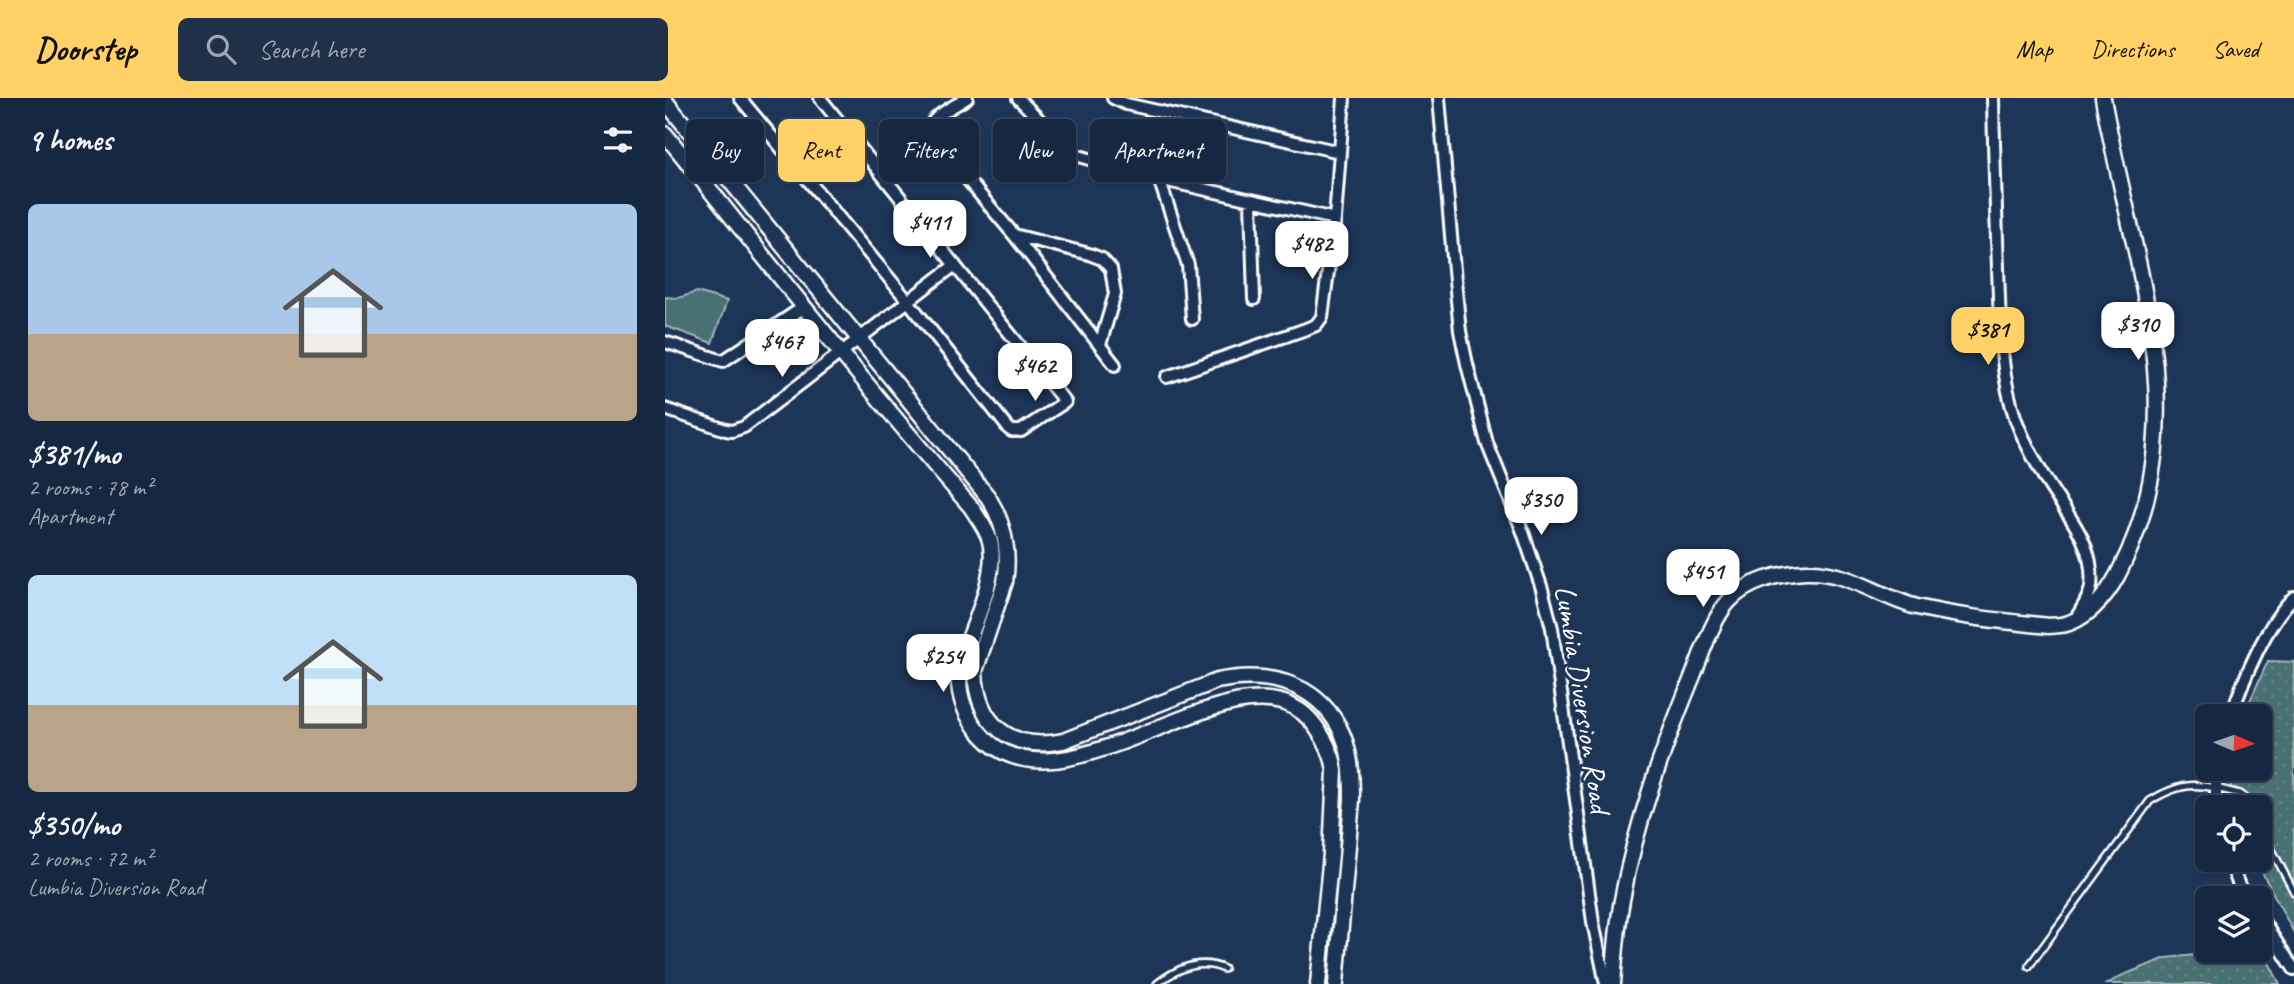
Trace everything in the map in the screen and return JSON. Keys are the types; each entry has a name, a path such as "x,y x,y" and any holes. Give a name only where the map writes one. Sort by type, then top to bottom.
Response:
{"street":[{"path":"740,98 1013,431 1025,429 1065,402 820,98"},
{"path":"967,98 933,120 928,129 929,134 1014,235 1115,365"},
{"path":"1018,98 1070,151 1090,160"},
{"path":"1114,98 1126,104 1340,152"},
{"path":"1167,377 1316,325 1324,312 1335,219 1344,98"},
{"name":"Lumbia Diversion Road","path":"1439,98 1460,331 1487,443 1523,532 1552,628 1593,922 1606,984"},
{"path":"1993,98 2005,380 2017,422 2028,446 2044,478 2085,542 2091,585 2089,596 2075,620"},
{"path":"1613,984 1622,900 1637,832 1664,749 1706,644 1729,601 1770,577 1818,572 1840,576 1914,606 2048,626 2075,620 2093,607 2114,583 2137,533 2150,494 2156,456 2156,370 2133,234 2112,151 2103,98"},
{"path":"665,101 997,510 1008,567 975,671 983,711 990,721 1016,739 1045,745 1063,741 1217,681 1239,676 1256,676 1279,680 1303,689 1323,706 1339,726 1352,770 1352,800 1336,984"},
{"path":"665,135 841,353 971,507 990,538 992,564 988,582 958,675 963,705 973,725 994,747 1013,757 1029,761 1070,758 1212,708 1256,699 1285,705 1311,721 1326,741 1335,771 1331,854 1318,984"},
{"path":"1160,182 1188,265 1192,319"},
{"path":"1172,182 1335,219"},
{"path":"1251,201 1254,299"},
{"path":"1014,235 1089,254 1102,259 1111,269 1115,294 1100,345"},
{"path":"665,409 726,430 738,430 955,265"},
{"path":"665,342 723,361 805,306"},
{"path":"940,472 955,458"},
{"path":"2235,704 2241,686 2260,650 2286,604 2294,597"},
{"path":"2215,781 2215,795"},
{"path":"2272,935 2294,969"}],"lane":[{"path":"2029,966 2150,801 2181,785 2241,795"},
{"path":"2272,850 2294,892"},
{"path":"1157,984 1184,967 1202,963 1213,964 1224,970"}],"green space":[{"path":"697,292 727,301 712,343 665,326 665,297 678,298"},
{"path":"2268,661 2294,662 2294,933 2272,891 2272,886 2269,886 2262,872 2272,872 2272,795 2232,795 2230,781 2272,781 2272,704 2248,704"},
{"path":"2195,955 2195,963 2269,963 2280,984 2107,984 2166,958"}]}
